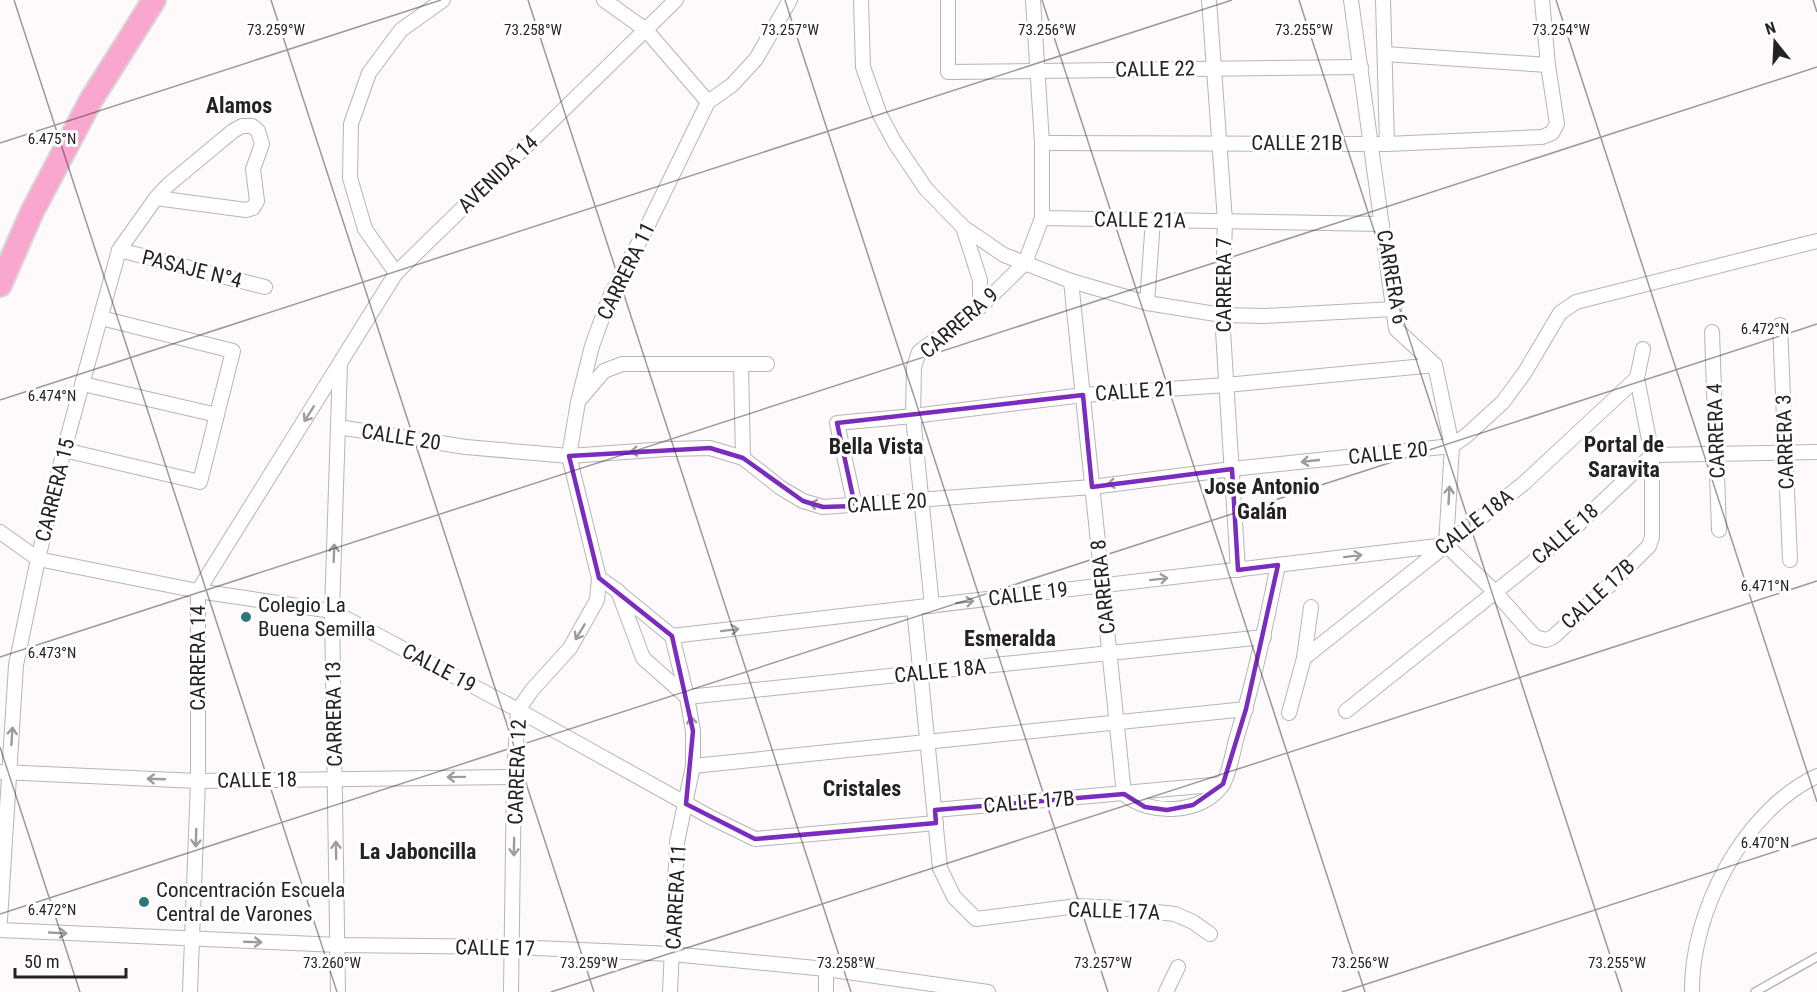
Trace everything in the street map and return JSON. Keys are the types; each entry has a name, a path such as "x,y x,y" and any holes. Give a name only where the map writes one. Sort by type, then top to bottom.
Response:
{"highway":[{"path":"0,285 33,212 91,100 154,0"}],"street":[{"path":"396,273 365,229 350,178 351,124 369,73 401,30 443,0"},
{"path":"604,0 646,30 708,102"},
{"name":"AVENIDA 14","path":"340,364 396,273 676,0"},
{"name":"CARRERA 11","path":"599,578 569,456 578,402 592,346 611,294 645,231 708,102 732,85 756,59 790,0"},
{"path":"861,0 863,67 879,115 926,189 963,227 1004,255 1071,281 1147,303 1222,315 1264,316 1394,309"},
{"name":"CALLE 22","path":"948,0 948,72 1360,67"},
{"path":"1024,263 1042,218 1042,143 1033,0"},
{"name":"CARRERA 7","path":"1209,0 1225,221 1222,315 1238,570"},
{"name":"CARRERA 6","path":"1352,0 1396,329 1435,364"},
{"path":"1383,0 1387,144"},
{"path":"1385,54 1548,65 1542,0"},
{"name":"CALLE 21B","path":"1042,143 1387,144 1542,137 1552,133 1557,124 1548,65"},
{"name":"CARRERA 15","path":"0,920 5,772 16,665 64,450 119,250 156,198 233,130 242,126 252,126 258,131 262,144 253,169 257,201 253,208 246,210 156,198"},
{"name":"CALLE 21A","path":"1042,218 1382,224"},
{"path":"1147,303 1153,220"},
{"path":"963,227 980,280 980,308"},
{"path":"1452,446 1503,402 1525,372 1560,313 1576,302 1817,241"},
{"name":"PASAJE N°4","path":"119,250 265,288"},
{"name":"CARRERA 9","path":"933,606 913,416 914,368 919,352 980,308 1024,263"},
{"name":"CARRERA 8","path":"1071,281 1124,794"},
{"path":"64,450 200,482 233,351 101,318"},
{"name":"CARRERA 3","path":"1780,325 1790,560"},
{"name":"CARRERA 4","path":"1712,332 1719,530"},
{"path":"1643,349 1637,378 1652,456 1817,452"},
{"name":"CARRERA 13","path":"338,992 332,611 340,364"},
{"name":"CARRERA 14","path":"190,992 198,781 198,591 340,364"},
{"path":"578,402 604,370 622,364 767,364"},
{"path":"741,364 742,458"},
{"path":"1435,364 1452,446 1446,545 1496,593"},
{"name":"CALLE 21","path":"855,506 837,423 913,416 1083,394 1226,386 1435,364"},
{"name":"CALLE 18A","path":"1304,658 1523,484 1637,378"},
{"path":"83,384 217,415"},
{"name":"CALLE 20","path":"338,428 466,447 569,456 710,448 742,458 802,501 824,507 1092,487 1232,469 1452,446"},
{"name":"CALLE 17B","path":"1496,593 1535,637 1546,640 1553,637 1649,546 1652,537 1652,456"},
{"name":"CALLE 18","path":"1346,711 1568,534 1652,456"},
{"name":"CALLE 19","path":"0,532 38,559 198,591 332,611 518,710 686,804 754,838"},
{"name":"CALLE 19","path":"672,636 1446,545"},
{"path":"1124,794 1133,802 1145,807 1167,810 1193,805 1209,796 1223,784 1246,709 1264,637 1278,565"},
{"path":"599,578 672,636 687,697"},
{"name":"CARRERA 12","path":"511,992 514,777 518,710 532,690 570,648 585,624 597,600 599,578"},
{"path":"618,591 643,657 687,697"},
{"path":"1289,713 1304,658 1311,607"},
{"path":"914,608 935,816"},
{"name":"CALLE 18A","path":"687,697 1264,637"},
{"name":"CARRERA 11","path":"670,992 677,842 693,766 693,731 687,697"},
{"path":"693,766 1246,709"},
{"name":"CALLE 18","path":"5,772 198,781 514,777"},
{"path":"1692,992 1692,972 1703,917 1721,878 1741,844 1774,804 1817,776"},
{"path":"1124,794 1223,784"},
{"name":"CALLE 17B","path":"754,838 1124,794"},
{"name":"CALLE 17A","path":"935,816 939,868 954,897 976,919 1077,906 1118,908 1175,914 1193,922 1210,934"},
{"name":"CALLE 17","path":"0,930 338,945 513,947 672,954 826,969 986,992"},
{"path":"1166,992 1178,967"},
{"path":"826,969 826,992"}],"lane":[{"path":"1755,992 1817,957"}],"highlighted area":[{"path":"1083,395 1092,487 1232,469 1238,570 1278,565 1246,709 1223,784 1193,805 1167,810 1145,807 1124,794 935,810 936,823 755,839 686,804 693,731 672,636 599,578 569,456 710,448 743,458 803,501 823,507 855,506 837,423"}],"place":[{"name":"Colegio La Buena Semilla","path":"246,617"},
{"name":"Concentración Escuela Central de Varones","path":"144,902"}],"district":[{"name":"Alamos","path":"239,105"},
{"name":"Bella Vista","path":"876,446"},
{"name":"Portal de Saravita","path":"1624,456"},
{"name":"Jose Antonio Galán","path":"1262,498"},
{"name":"Esmeralda","path":"1010,638"},
{"name":"Cristales","path":"862,788"},
{"name":"La Jaboncilla","path":"418,851"}]}
